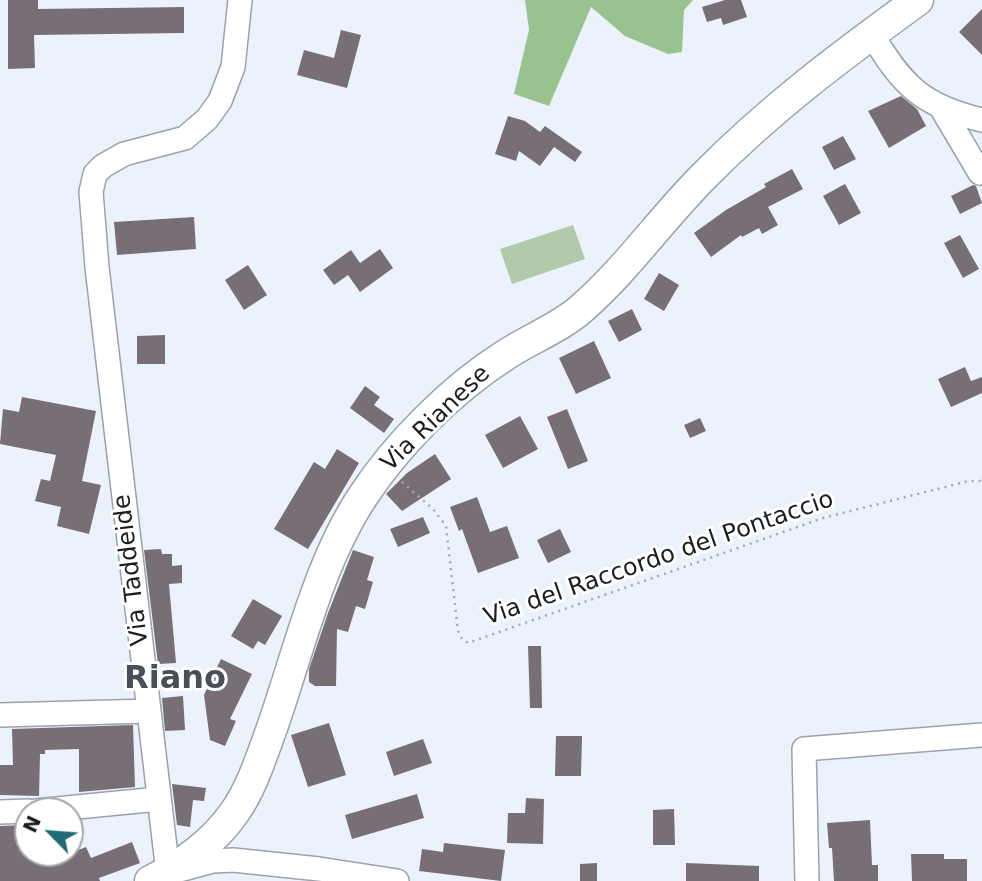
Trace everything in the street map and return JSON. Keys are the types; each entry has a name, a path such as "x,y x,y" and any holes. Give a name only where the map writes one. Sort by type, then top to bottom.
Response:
{"main road":[{"name":"Via Rianese","path":"159,877 216,835 241,803 265,748 332,557 358,505 385,466 464,386 502,357 555,328 581,310 621,270 681,199 729,151 804,85 916,1"}],"street":[{"name":"Via Taddeide","path":"159,877 159,799 97,267 91,192 95,174 108,163 124,154 185,138 207,119 220,101 233,67 240,0"},
{"path":"871,33 904,80 922,97 942,109 982,120"},
{"path":"942,109 980,173"},
{"path":"0,715 149,711"},
{"path":"807,881 804,749 982,735"},
{"path":"84,806 159,799"},
{"path":"159,877 207,862 233,860 319,869 383,880"}],"path":[{"name":"Via del Raccordo del Pontaccio","path":"385,466 433,509 446,526 458,631 468,643 823,518 969,481 982,481"}],"green space":[{"path":"525,0 693,0 684,10 682,52 668,54 625,36 591,7 549,106 514,94 529,30"},
{"path":"573,225 585,259 512,284 500,249"}],"building":[{"path":"8,0 38,0 38,9 184,7 184,33 34,35 35,68 8,69"},
{"path":"725,0 741,0 747,17 723,25 721,18 707,22 702,7"},
{"path":"982,9 982,55 959,32"},
{"path":"341,30 361,35 347,88 297,75 304,50 334,58"},
{"path":"901,96 917,109 926,126 889,148 868,111"},
{"path":"508,116 525,121 540,132 545,126 582,152 575,162 554,147 540,166 519,151 516,161 495,154"},
{"path":"843,136 856,159 834,170 822,147"},
{"path":"792,169 803,189 768,207 778,225 762,234 759,228 742,237 741,235 711,257 694,233 726,210 766,187 764,184"},
{"path":"845,184 861,213 839,225 823,196"},
{"path":"976,186 982,203 960,214 951,196"},
{"path":"194,217 196,249 117,255 114,222"},
{"path":"960,235 979,269 963,278 944,243"},
{"path":"380,249 393,268 360,292 348,275 334,285 323,270 351,250 360,263"},
{"path":"248,265 267,295 244,310 225,280"},
{"path":"659,273 679,285 664,311 644,299"},
{"path":"632,309 642,330 619,342 608,321"},
{"path":"165,335 165,364 137,364 137,336"},
{"path":"594,341 611,378 576,394 559,358"},
{"path":"965,367 971,381 982,377 982,393 951,407 938,379"},
{"path":"365,386 380,397 374,405 394,419 384,433 350,408"},
{"path":"22,397 96,411 82,481 101,485 89,534 57,526 61,507 35,501 41,479 50,481 56,455 0,444 3,409 19,412"},
{"path":"567,409 588,461 568,469 547,417"},
{"path":"520,416 538,449 503,468 485,435"},
{"path":"700,418 706,431 690,438 684,425"},
{"path":"337,449 359,463 308,549 274,529 314,462 325,469"},
{"path":"435,454 451,479 402,511 386,494 407,473"},
{"path":"477,497 490,532 507,526 519,558 478,573 462,529 459,531 450,507"},
{"path":"423,517 430,533 398,547 390,529"},
{"path":"560,529 571,552 548,563 537,540"},
{"path":"161,549 162,554 172,554 172,566 182,565 182,583 169,584 176,663 158,664 144,550"},
{"path":"353,550 374,557 367,580 373,582 365,609 356,606 348,632 337,629 336,686 315,686 309,682 309,669"},
{"path":"253,599 282,616 265,645 258,641 253,649 231,636"},
{"path":"528,646 541,646 542,708 530,708"},
{"path":"221,659 252,674 230,719 236,721 225,746 210,740 204,695"},
{"path":"183,696 185,730 165,731 162,698"},
{"path":"329,723 346,775 308,787 291,735"},
{"path":"133,725 135,787 79,792 79,749 45,750 45,754 40,754 39,796 0,795 0,765 13,765 12,729"},
{"path":"556,736 582,736 581,776 555,776"},
{"path":"423,739 432,763 394,776 386,752"},
{"path":"172,784 206,788 204,801 193,800 190,827 177,825"},
{"path":"417,794 424,818 352,839 345,815"},
{"path":"526,798 544,799 543,844 507,843 508,813 525,813"},
{"path":"674,809 675,845 653,845 653,810"},
{"path":"870,820 872,865 878,865 878,881 834,881 827,823"},
{"path":"0,826 14,826 14,867 84,867 84,848 91,858 132,842 140,863 99,878 100,881 0,881"},
{"path":"444,843 505,850 501,881 419,871 422,849 443,852"},
{"path":"911,854 944,854 944,859 967,859 967,881 912,881"},
{"path":"597,863 597,881 580,881 580,864"},
{"path":"686,863 759,866 759,881 686,881"}],"district":[{"name":"Riano","path":"175,680"}]}
